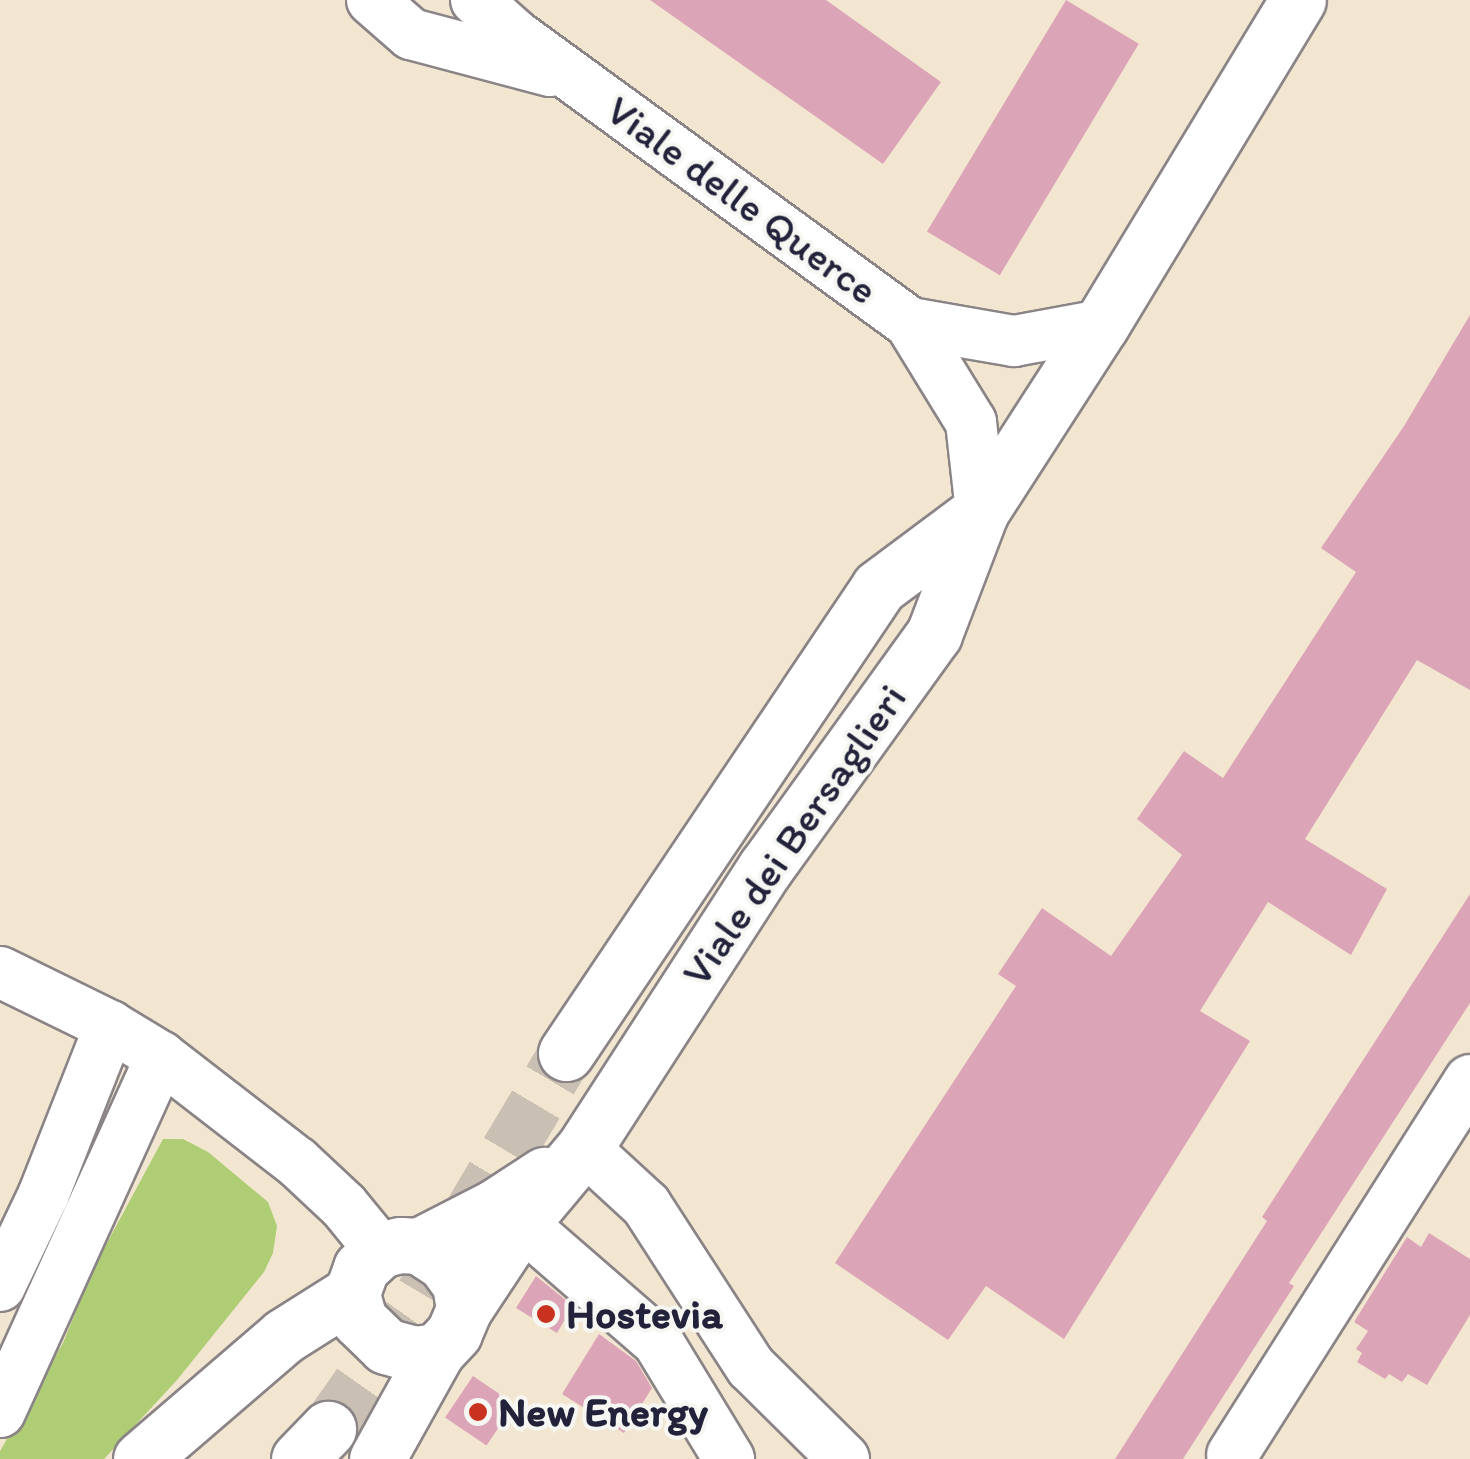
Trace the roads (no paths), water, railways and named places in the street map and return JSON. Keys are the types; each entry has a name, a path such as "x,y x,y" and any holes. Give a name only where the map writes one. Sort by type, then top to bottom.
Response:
{"main road":[{"name":"Viale dei Bersaglieri","path":"377,1459 450,1330 522,1223 584,1148 766,867 934,634 982,511 1101,325 1298,0"},
{"name":"Viale dei Bersaglieri","path":"566,1053 879,586 982,511"},
{"path":"141,1459 284,1336 384,1263 495,1208 584,1148"},
{"path":"444,1262 460,1284 450,1330 416,1354 386,1346 359,1320 384,1263 444,1262"}],"street":[{"name":"Viale delle Querce","path":"372,0 411,34 574,77"},
{"name":"Viale delle Querce","path":"476,0 574,77 910,323 971,422 982,511"},
{"name":"Viale delle Querce","path":"910,323 1014,342 1101,325"},
{"path":"0,972 110,1026 161,1058 296,1162 344,1206 384,1263"},
{"path":"0,1286 43,1196 110,1026"},
{"path":"0,1412 161,1058"},
{"path":"1232,1454 1470,1080"},
{"path":"584,1148 646,1205 751,1366 844,1459"},
{"path":"522,1223 658,1342 717,1441"},
{"path":"717,1441 751,1366"}],"tunnel":[{"path":"328,1429 423,1294 566,1053"}],"place":[{"name":"Hostevia","path":"546,1314"},
{"name":"New Energy","path":"478,1412"}]}
